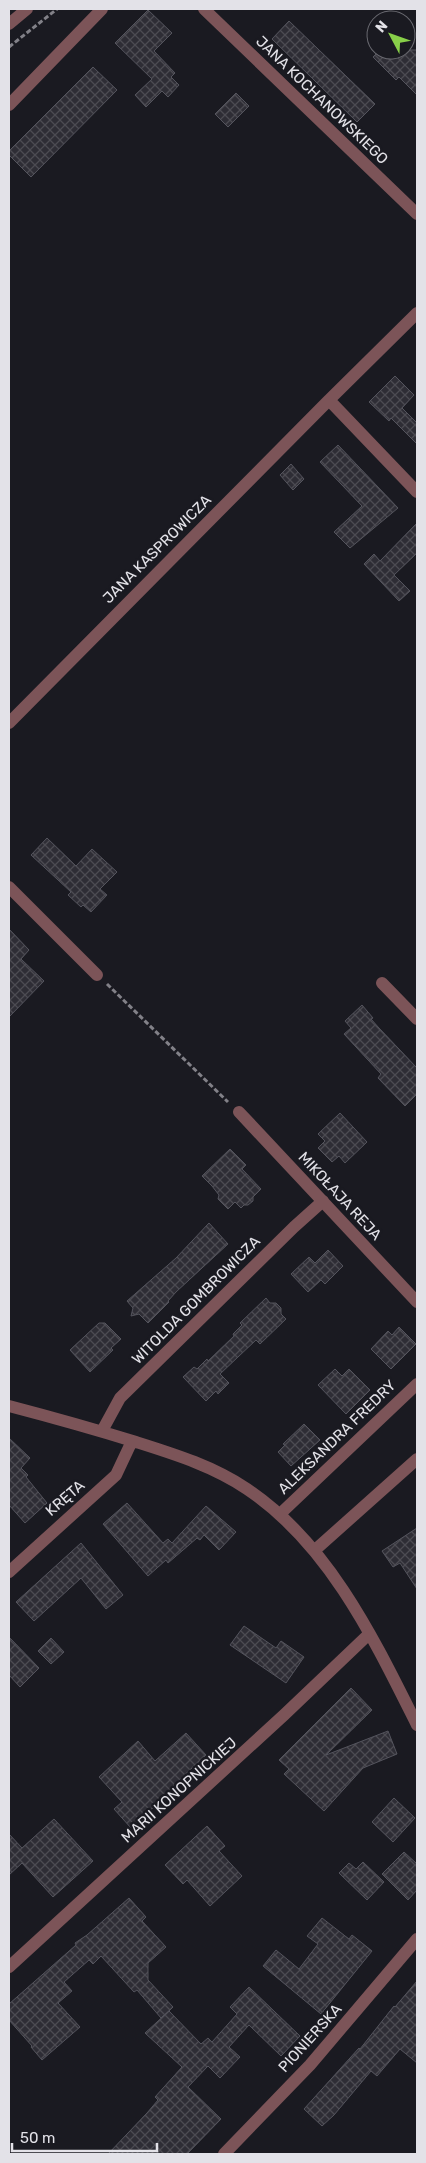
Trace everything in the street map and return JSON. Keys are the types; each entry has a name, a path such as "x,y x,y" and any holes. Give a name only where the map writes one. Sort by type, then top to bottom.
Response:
{"street":[{"path":"9,24 27,9"},
{"path":"9,105 102,9"},
{"name":"JANA KOCHANOWSKIEGO","path":"204,9 417,214"},
{"name":"JANA KASPROWICZA","path":"9,723 417,313"},
{"path":"329,400 417,492"},
{"path":"9,889 97,975"},
{"path":"382,983 417,1019"},
{"name":"MIKOŁAJA REJA","path":"239,1112 417,1302"},
{"name":"WITOLDA GOMBROWICZA","path":"102,1431 120,1398 294,1227 323,1201"},
{"name":"ALEKSANDRA FREDRY","path":"280,1514 417,1384"},
{"path":"9,1406 102,1431 210,1468 246,1488 280,1514 315,1550 342,1588 369,1634 417,1725"},
{"name":"KRĘTA","path":"9,1572 116,1475 132,1441"},
{"path":"315,1550 417,1458"},
{"name":"MARII KONOPNICKIEJ","path":"9,1967 284,1715 369,1634"},
{"name":"PIONIERSKA","path":"224,2154 310,2065 417,1939"}],"path":[{"path":"9,47 58,9"},
{"path":"97,975 239,1112"}],"building":[{"path":"148,10 172,33 154,51 175,73 171,77 179,85 168,97 162,91 146,107 135,95 152,79 115,43"},
{"path":"289,21 375,104 357,122 272,39"},
{"path":"417,50 417,95 399,77 396,80 376,60 416,60"},
{"path":"93,67 117,90 31,177 9,155 9,151"},
{"path":"236,93 249,106 228,127 215,114"},
{"path":"395,376 414,395 402,408 417,423 417,444 391,418 389,421 369,402"},
{"path":"338,445 398,508 350,548 334,532 362,506 320,462"},
{"path":"291,464 304,479 293,490 280,475"},
{"path":"417,523 417,553 394,575 410,591 399,601 364,564 374,554 380,561"},
{"path":"47,838 76,866 92,849 117,872 100,889 107,895 91,912 83,905 81,907 68,895 71,892 31,855"},
{"path":"9,929 29,950 21,959 44,981 9,1017"},
{"path":"362,1005 373,1018 371,1019 417,1068 417,1094 405,1106 378,1078 381,1074 344,1034 351,1028 345,1021"},
{"path":"340,1113 367,1142 345,1163 339,1156 332,1162 318,1148 325,1141 318,1134"},
{"path":"230,1149 246,1165 242,1169 261,1189 248,1205 244,1205 241,1208 235,1202 228,1209 218,1199 219,1195 212,1186 202,1176"},
{"path":"209,1223 228,1244 176,1292 169,1302 148,1323 139,1314 131,1316 133,1308 127,1301 176,1258"},
{"path":"328,1250 343,1266 325,1284 321,1280 308,1292 291,1274 309,1257 315,1263"},
{"path":"266,1298 270,1303 276,1303 281,1308 281,1314 286,1319 260,1344 256,1340 220,1374 229,1383 218,1394 216,1391 206,1401 183,1377 194,1367 197,1369 207,1359 208,1361 234,1336 233,1334 242,1325 240,1323"},
{"path":"99,1323 105,1323 121,1339 111,1348 113,1350 90,1372 70,1350"},
{"path":"399,1327 416,1344 391,1369 371,1349 388,1331 392,1335"},
{"path":"335,1369 342,1376 349,1369 370,1390 346,1414 318,1385"},
{"path":"304,1424 320,1440 291,1466 278,1452 285,1445 283,1444"},
{"path":"9,1438 30,1458 21,1468 47,1503 25,1523 9,1505"},
{"path":"127,1503 163,1543 168,1539 172,1543 206,1506 236,1532 219,1550 204,1535 200,1540 197,1538 168,1563 166,1560 148,1576 103,1524"},
{"path":"417,1528 417,1589 400,1563 393,1567 382,1551"},
{"path":"81,1543 123,1595 106,1609 81,1578 34,1621 16,1602"},
{"path":"244,1626 276,1648 281,1641 304,1657 286,1683 230,1645"},
{"path":"9,1637 39,1668 20,1687 9,1675"},
{"path":"51,1638 64,1652 51,1664 38,1651"},
{"path":"351,1688 372,1710 326,1755 388,1731 397,1754 363,1768 324,1811 284,1774 289,1769 279,1760"},
{"path":"186,1733 206,1755 173,1786 175,1788 131,1828 114,1809 122,1802 99,1777 138,1741 155,1761"},
{"path":"394,1798 415,1818 393,1842 372,1822"},
{"path":"54,1819 93,1861 53,1897 22,1863 9,1875 9,1834 22,1848"},
{"path":"207,1826 225,1846 219,1851 242,1876 210,1906 187,1880 183,1884 165,1865"},
{"path":"404,1852 417,1864 417,1890 408,1900 382,1874"},
{"path":"363,1862 384,1882 367,1900 339,1873 349,1863 356,1869"},
{"path":"129,1898 146,1917 142,1921 166,1947 148,1963 148,1980 173,2007 161,2018 137,1990 134,1992 101,1956 93,1964 89,1960 64,1982 72,1991 58,2003 80,2027 42,2060 9,2020 9,2004 76,1945 75,1943 87,1935"},
{"path":"322,1918 349,1939 352,1935 372,1951 321,2014 263,1966 276,1950 299,1969 318,1944 307,1936"},
{"path":"417,1981 417,2063 400,2049 377,2076 371,2071 334,2115 322,2126 304,2109 360,2049 394,2006"},
{"path":"249,1987 300,2036 281,2056 249,2025 229,2047 240,2057 220,2078 208,2066 188,2087 221,2119 187,2154 108,2154 147,2113 158,2100 155,2097 182,2067 145,2033 169,2011 201,2044 208,2038 212,2042 237,2014 230,2007"}]}
